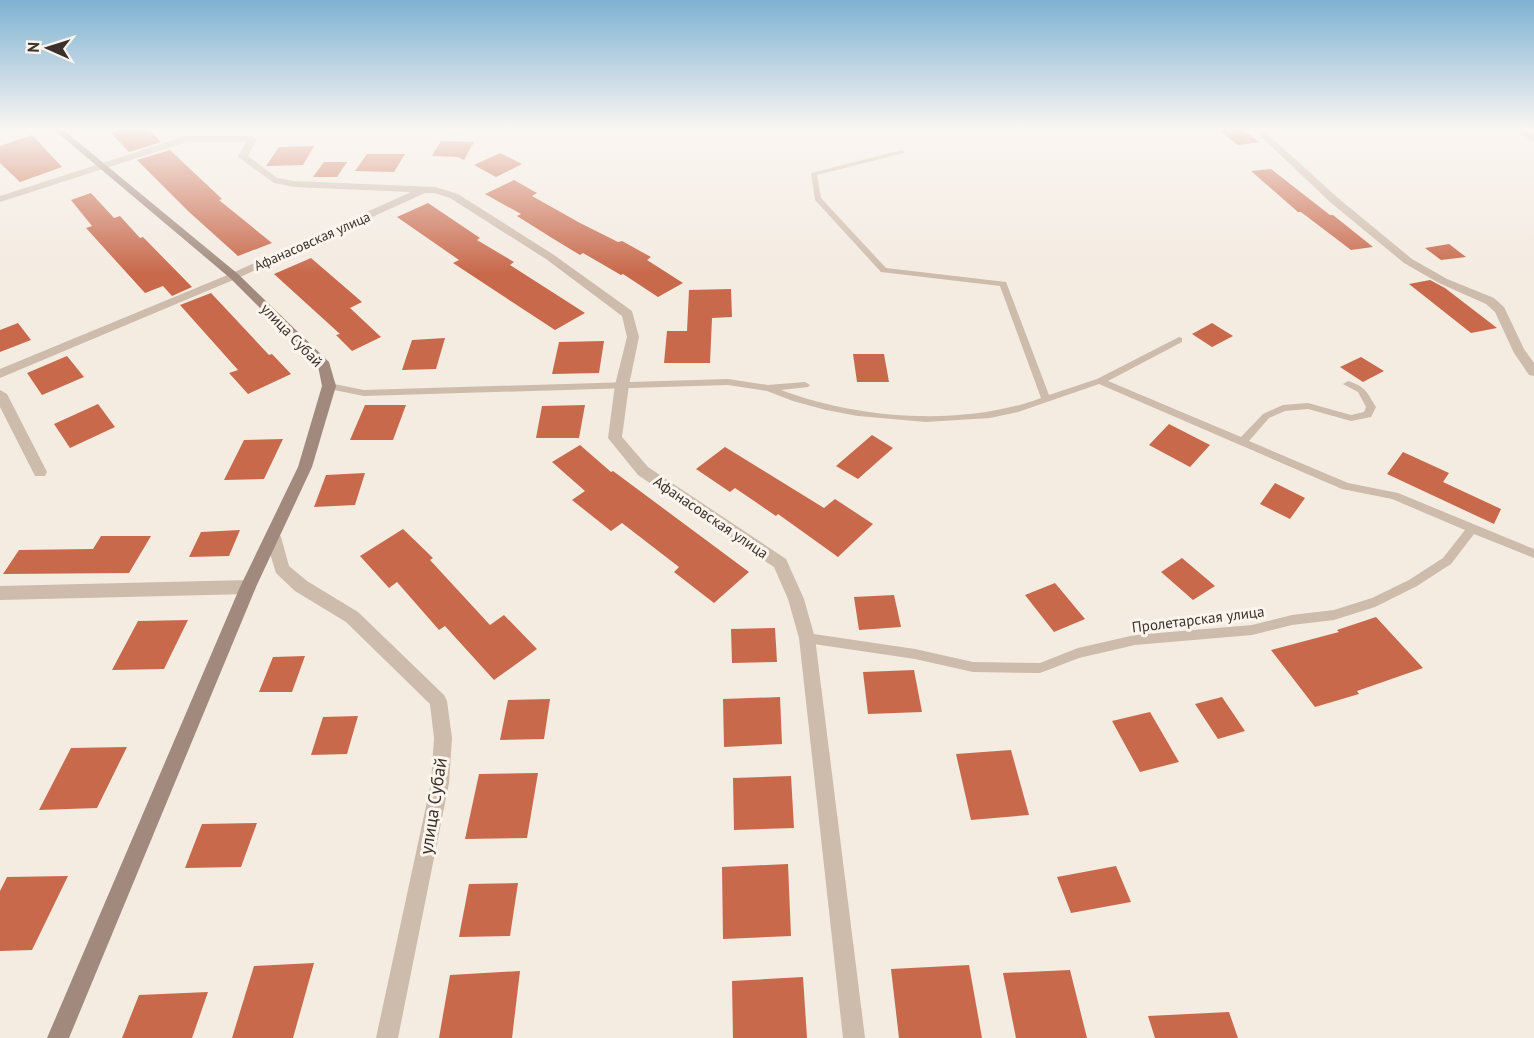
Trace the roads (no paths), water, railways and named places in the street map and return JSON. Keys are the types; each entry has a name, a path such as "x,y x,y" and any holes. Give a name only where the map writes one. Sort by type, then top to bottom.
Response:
{"street":[{"path":"0,199 67,176"},
{"name":"улица Субай","path":"58,1038 248,587 305,467 329,386 324,365 234,276 115,176"},
{"name":"Афанасовская улица","path":"269,176 274,180 294,184 435,190 454,196 550,257 628,314 633,337 622,385 615,438 643,471 780,563 799,606 807,638 854,1038"},
{"path":"1308,176 1408,261 1490,301 1500,310 1518,350 1534,372"},
{"name":"Афанасовская улица","path":"234,276 423,190"},
{"path":"0,374 234,276"},
{"path":"0,394 40,472"},
{"name":"улица Субай","path":"273,537 282,569 301,586 352,617 438,701 443,738 440,783 387,1038"},
{"path":"0,593 248,587"}],"lane":[{"path":"814,176 819,198 884,270 1003,284 1046,400"},
{"path":"768,388 791,399 825,407 942,419 1017,410 1077,387 1100,381 1179,340"},
{"path":"1100,381 1346,486 1394,496 1534,554"},
{"path":"329,386 364,393 728,382 768,388 805,385"},
{"path":"1242,442 1266,416 1283,408 1308,406 1352,418 1368,415 1371,407 1361,390 1348,384"},
{"name":"Пролетарская улица","path":"807,638 915,654 973,667 1040,668 1078,653 1135,640 1252,630 1292,620 1334,615 1375,602 1413,583 1447,561 1472,529"}]}
